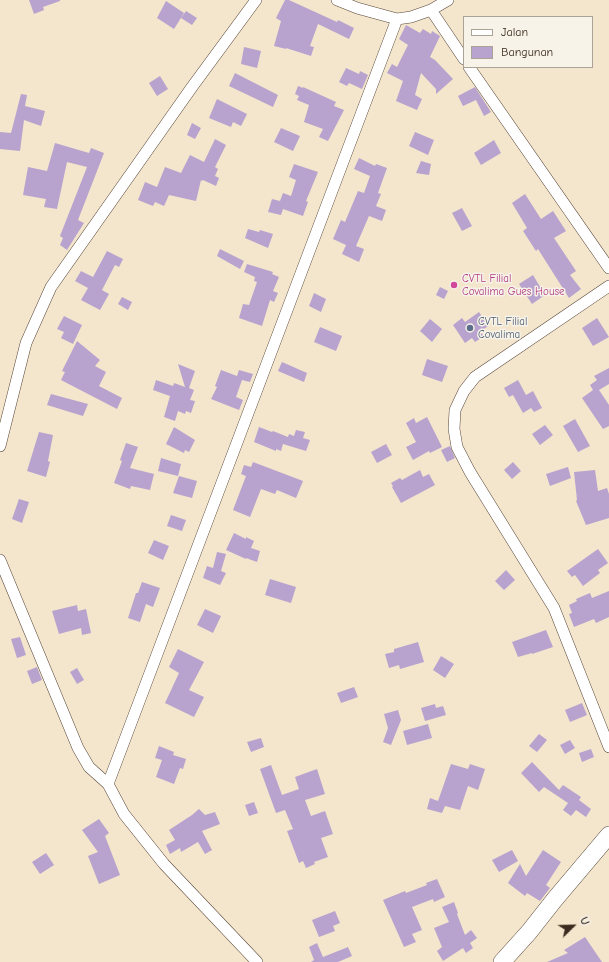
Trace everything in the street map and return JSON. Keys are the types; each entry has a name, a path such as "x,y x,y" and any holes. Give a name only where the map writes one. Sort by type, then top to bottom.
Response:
{"main road":[{"path":"502,962 529,932 609,835"}],"street":[{"path":"0,446 26,343 51,287 192,87 256,0"},
{"path":"337,0 357,8 397,19 411,17 431,10 448,0"},
{"path":"431,10 463,58"},
{"path":"108,784 397,19"},
{"path":"470,68 609,268"},
{"path":"609,286 475,377 464,391 455,410 454,429 457,446 470,472 554,608 609,746"},
{"path":"0,560 78,748 89,767 108,784 124,814 164,864 257,962"}],"building":[{"path":"29,0 60,1 43,7 44,10 34,14"},
{"path":"285,0 289,0 337,22 338,20 354,28 349,39 318,24 310,46 314,47 311,56 286,48 274,46 281,21 276,18"},
{"path":"166,1 184,13 174,29 157,18"},
{"path":"186,11 197,18 192,25 181,18"},
{"path":"406,25 420,33 423,29 431,34 432,31 440,36 430,57 435,60 453,79 436,94 436,89 421,73 415,95 422,99 417,110 396,101 403,81 387,73 392,64 397,67 408,45 399,39"},
{"path":"244,47 261,51 257,68 241,64"},
{"path":"346,68 359,74 360,71 368,75 362,89 349,83 347,86 339,82"},
{"path":"235,73 278,95 273,107 229,86"},
{"path":"160,76 168,89 157,96 149,83"},
{"path":"298,86 336,102 334,106 344,110 328,141 319,137 323,129 304,122 309,105 297,100 299,96 295,94"},
{"path":"475,87 491,112 484,116 476,100 463,106 458,96"},
{"path":"21,94 27,95 25,106 45,111 41,126 24,120 20,151 0,149 0,132 11,133"},
{"path":"217,99 247,114 241,126 233,122 231,127 209,118"},
{"path":"192,123 201,128 195,139 187,135"},
{"path":"281,128 300,136 293,151 274,142"},
{"path":"415,132 434,140 428,155 409,146"},
{"path":"215,139 226,145 215,167 218,169 215,176 219,178 216,186 201,180 196,201 169,195 164,206 155,202 153,206 138,200 145,182 157,187 165,167 181,173 190,155 204,162"},
{"path":"494,140 501,153 481,165 474,153"},
{"path":"55,143 89,153 91,148 104,153 78,220 84,223 67,250 60,245 63,238 60,236 87,167 67,162 57,209 44,207 46,199 23,195 28,167 47,171"},
{"path":"359,158 375,166 376,164 387,168 378,193 381,194 376,206 386,210 382,221 369,216 356,246 364,249 359,262 342,254 346,245 333,239 341,220 345,222 358,191 364,193 370,176 354,169"},
{"path":"421,161 431,164 429,175 416,173"},
{"path":"294,164 318,172 306,201 308,202 303,216 283,209 281,215 268,212 272,199 280,201 283,193 291,196 296,180 289,177"},
{"path":"525,194 541,219 553,211 566,231 554,238 576,271 570,275 581,289 569,298 538,249 536,251 523,231 527,228 512,203"},
{"path":"462,208 472,226 462,231 452,213"},
{"path":"248,229 259,232 260,230 273,234 268,248 245,238"},
{"path":"220,249 244,261 240,269 217,256"},
{"path":"107,251 123,259 119,267 115,265 102,290 109,294 100,310 81,300 88,288 75,281 81,271 93,277"},
{"path":"247,264 273,272 272,274 279,277 273,291 278,293 274,302 270,300 262,326 239,318 243,304 249,305 257,282 254,281 255,277 244,272"},
{"path":"533,275 545,295 532,304 519,284"},
{"path":"440,287 448,291 444,299 436,295"},
{"path":"314,293 326,299 321,312 309,306"},
{"path":"122,297 132,302 128,310 118,304"},
{"name":"CVTL Filial Covalima","path":"479,312 488,326 480,332 484,336 475,342 472,338 465,343 453,325 462,318 465,322"},
{"path":"64,316 82,325 73,344 61,338 64,332 57,329"},
{"path":"597,318 609,337 593,346 582,328"},
{"path":"430,319 442,329 432,342 420,331"},
{"path":"320,327 342,336 336,351 314,342"},
{"path":"77,341 100,360 95,366 106,372 99,386 122,398 117,409 61,380 65,372 62,371"},
{"path":"427,359 448,366 442,382 422,375"},
{"path":"282,362 307,373 304,382 278,371"},
{"path":"178,364 195,371 189,388 194,390 190,400 195,401 191,413 186,411 185,414 178,411 175,421 164,417 170,396 153,390 156,380 173,386 174,383 185,387"},
{"path":"609,368 609,384 599,390 609,405 609,426 603,429 582,398 593,390 590,385 597,380 594,376"},
{"path":"221,370 237,376 239,370 253,374 250,382 242,380 236,397 243,400 239,410 211,399 217,387 215,386"},
{"path":"518,380 526,395 533,391 542,408 534,412 531,408 523,413 513,395 509,397 504,388"},
{"path":"51,394 88,404 83,416 47,405"},
{"path":"427,417 442,447 430,453 429,451 413,460 406,447 416,442 406,423 414,418 416,423"},
{"path":"575,419 590,446 578,452 563,426"},
{"path":"545,425 553,435 540,445 532,434"},
{"path":"174,427 195,440 189,452 185,450 184,453 166,444"},
{"path":"259,427 288,437 289,434 294,436 296,430 305,432 303,438 310,440 306,451 283,444 281,451 276,449 276,451 254,442"},
{"path":"39,432 53,435 48,461 50,462 46,477 27,471"},
{"path":"126,443 138,447 130,468 154,474 150,490 131,486 130,489 114,483 122,461 120,460"},
{"path":"386,444 392,455 377,463 371,452"},
{"path":"450,446 455,458 447,462 441,450"},
{"path":"161,458 181,464 178,476 158,471"},
{"path":"253,462 303,481 296,498 277,490 275,494 261,489 250,517 233,510 246,476 241,474 244,465 251,467"},
{"path":"513,462 521,471 512,479 504,470"},
{"path":"568,467 571,478 550,486 546,474"},
{"path":"420,470 423,477 429,474 435,485 401,503 391,483 400,478 402,480"},
{"path":"595,470 598,491 607,488 609,494 609,518 586,525 576,501 574,472"},
{"path":"179,476 197,481 192,498 173,493"},
{"path":"19,499 29,502 22,523 12,519"},
{"path":"171,515 186,520 182,531 167,526"},
{"path":"234,533 254,541 251,548 260,551 257,562 226,550"},
{"path":"154,540 169,546 163,560 148,553"},
{"path":"598,549 608,563 598,570 600,573 583,586 575,575 572,577 567,571"},
{"path":"217,552 226,554 221,571 226,573 220,585 203,578 207,566 213,568"},
{"path":"506,570 515,580 504,590 495,581"},
{"path":"270,579 296,587 291,603 265,595"},
{"path":"142,582 160,588 153,607 146,604 140,622 128,618 136,593 138,593"},
{"path":"609,591 609,617 596,623 594,619 574,627 569,614 572,613 569,605 577,601 576,599 590,593 592,598"},
{"path":"77,605 78,611 86,609 91,633 82,635 81,628 59,634 52,611"},
{"path":"205,609 221,616 213,633 197,625"},
{"path":"546,630 553,647 518,657 512,642"},
{"path":"20,637 26,655 17,658 11,639"},
{"path":"418,642 424,662 400,669 399,665 389,668 385,654 394,652 394,649"},
{"path":"178,649 204,662 189,690 204,697 194,717 165,703 179,673 169,667"},
{"path":"441,656 454,664 445,678 433,670"},
{"path":"37,667 42,680 32,684 27,671"},
{"path":"77,668 84,680 77,684 70,672"},
{"path":"354,687 358,697 341,703 337,693"},
{"path":"582,703 587,715 570,722 565,710"},
{"path":"435,704 436,708 443,706 446,715 425,721 421,708"},
{"path":"398,710 401,720 391,745 383,742 388,728 384,714"},
{"path":"428,724 432,738 407,745 403,731"},
{"path":"539,734 547,740 537,752 529,746"},
{"path":"261,738 264,747 251,752 247,742"},
{"path":"570,740 575,748 565,754 560,745"},
{"path":"159,746 174,752 173,755 186,759 183,769 180,768 174,784 156,777 162,760 155,758"},
{"path":"591,749 594,757 582,762 579,753"},
{"path":"532,762 559,790 563,785 581,797 579,800 591,809 586,817 576,810 571,816 563,810 568,803 544,787 539,792 521,773"},
{"path":"451,764 468,769 470,764 485,769 478,790 468,786 460,810 445,806 442,813 427,809 430,798 438,801"},
{"path":"271,765 282,795 299,789 295,777 317,769 325,794 305,800 311,816 325,811 333,834 321,838 328,857 314,862 315,864 306,868 303,861 299,863 287,831 293,829 285,810 276,813 260,769"},
{"path":"254,802 258,813 249,816 245,805"},
{"path":"199,809 205,815 215,812 220,824 202,831 212,850 205,854 198,842 181,852 180,848 170,854 166,845 175,840 169,830"},
{"path":"99,819 109,833 105,836 120,875 99,884 88,856 98,852 82,830"},
{"path":"512,850 518,861 499,872 492,860"},
{"path":"543,850 561,862 546,885 550,888 540,901 527,893 525,896 508,883 520,864 526,876"},
{"path":"46,853 54,865 40,874 32,862"},
{"path":"437,879 445,897 434,902 433,899 412,907 422,930 412,934 416,942 404,947 383,900 405,891 406,893 427,885 426,883"},
{"path":"454,902 465,935 471,930 477,938 470,943 473,948 466,953 463,948 443,961 437,951 442,947 434,928 449,922 442,907"},
{"path":"335,911 340,923 333,926 335,931 319,937 312,920"},
{"path":"585,937 602,962 547,962 568,953 564,950"},
{"path":"317,943 323,957 348,947 352,956 338,962 311,962 314,960 309,947"}],"place":[{"name":"CVTL Filial Covalima Gues House","path":"454,285"},
{"name":"CVTL Filial Covalima","path":"470,328"}]}
